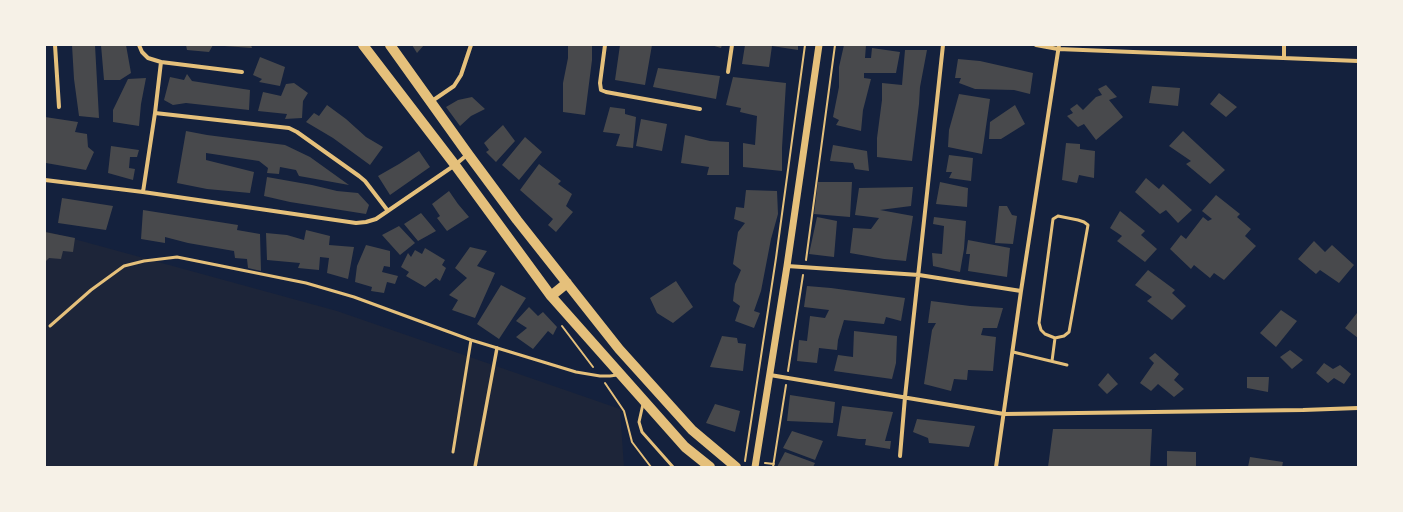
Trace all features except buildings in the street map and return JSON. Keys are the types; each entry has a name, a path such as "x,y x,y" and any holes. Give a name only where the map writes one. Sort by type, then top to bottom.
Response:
{"main road":[{"path":"363,45 455,165 551,296 685,447 710,467"},
{"path":"390,45 468,154 567,284 619,349 692,430 736,467"},
{"path":"551,296 567,284"},
{"path":"607,358 619,349"}],"street":[{"path":"55,45 59,107"},
{"path":"139,45 142,52 148,58 161,62 242,72"},
{"path":"430,102 454,86 462,75 471,45"},
{"path":"605,45 600,83 601,90 700,109"},
{"path":"728,72 732,45"},
{"path":"755,467 788,266 819,45"},
{"path":"900,456 905,397 944,45"},
{"path":"1036,45 1358,61"},
{"path":"1284,45 1284,58"},
{"path":"996,467 1021,291 1059,47"},
{"path":"143,192 161,62"},
{"path":"155,113 289,128 297,132 365,181 388,211"},
{"path":"45,180 143,192 356,223 376,219 455,165 468,154"},
{"path":"788,266 919,275 1021,291"},
{"path":"475,467 497,348"},
{"path":"770,376 1004,414 1358,408"}],"lane":[{"path":"1058,216 1078,220 1088,225 1069,332 1064,336 1055,338 1045,334 1041,330 1039,323 1053,219 1058,216"},
{"path":"50,326 91,290 124,266 177,257 282,277 331,289 471,340 576,372 600,376 620,374"},
{"path":"1052,361 1055,338"},
{"path":"452,452 471,340"},
{"path":"1013,352 1066,364"},
{"path":"643,400 639,422 642,432 672,467"}],"path":[{"path":"741,467 745,461 748,445 776,258 805,45"},
{"path":"773,467 805,267 835,45"},
{"path":"562,326 600,376 624,411 632,442 651,467"}],"shaded area":[{"path":"45,231 337,311 620,409 624,467 45,467"}]}
